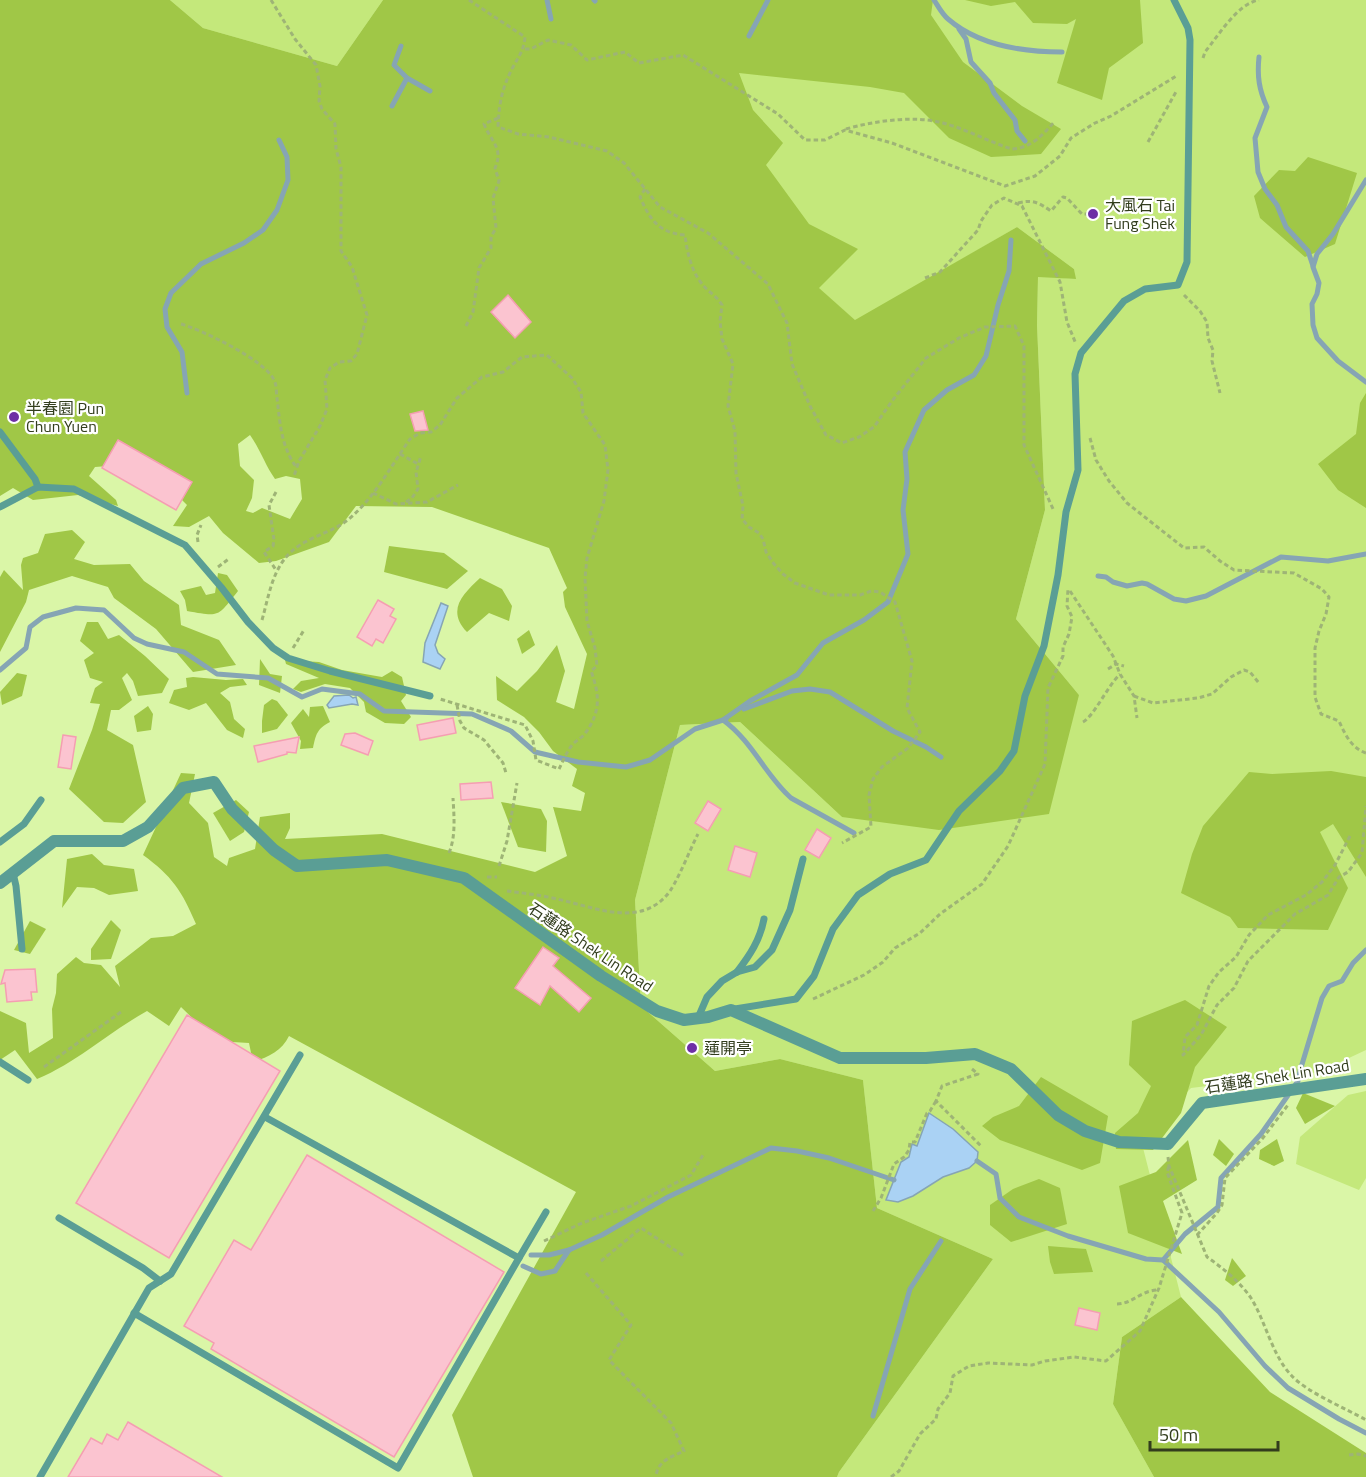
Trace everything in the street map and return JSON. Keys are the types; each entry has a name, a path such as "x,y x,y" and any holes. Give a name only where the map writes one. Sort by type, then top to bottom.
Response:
{"street":[{"name":"石蓮路 Shek Lin Road","path":"0,883 54,841 123,841 148,827 183,788 214,782 231,808 274,850 297,866 387,860 464,878 601,976 657,1011 684,1020 731,1010"},
{"path":"731,1010 840,1058 926,1058 975,1054 1011,1069 1058,1115 1085,1131 1119,1142 1168,1144"},
{"name":"石蓮路 Shek Lin Road","path":"1168,1144 1202,1103 1366,1079"}],"lane":[{"path":"731,1010 796,999 814,976 833,929 858,895 890,874 926,860 959,811 1000,771 1014,751 1024,696 1044,646 1058,575 1066,512 1078,470 1075,374 1080,357 1124,301 1145,289 1178,285 1187,262 1190,34 1174,0"},
{"path":"0,432 38,486"},
{"path":"0,507 38,486 74,489 185,545 259,633 273,648 288,658 430,696"},
{"path":"0,842 24,824 41,800"},
{"path":"698,1018 707,997 722,981 736,972 755,967 772,950 790,910 803,859"},
{"path":"12,873 16,886 22,949"},
{"path":"736,972 757,941 764,919"},
{"path":"40,1477 149,1288 171,1274 300,1055"},
{"path":"0,1062 28,1080"},
{"path":"265,1117 521,1254"},
{"path":"134,1314 398,1468 546,1212"},
{"path":"59,1218 143,1268 160,1281"}],"path":[{"path":"271,0 295,39 316,65 320,86 319,101 322,109 335,124 336,149 341,168 341,251 352,267 367,315 357,354 351,361 339,362 330,368 325,380 327,409 294,476"},
{"path":"1189,67 1198,73 1205,52 1232,17 1253,1 1259,0"},
{"path":"472,1 525,37 525,49 513,66 498,104 498,127 518,134 578,143 607,151 624,164 660,207 708,233 768,284 787,322 792,364 810,406 826,435 842,444 859,437 874,427 926,358 959,338 985,327 1015,326 1024,346 1024,445 1054,512"},
{"path":"525,49 531,49 548,40 571,45 587,60 625,52 639,63 683,55 778,114 806,140 825,140 844,130 866,123 900,120 942,122 1012,149 1021,149 1035,142 1055,121"},
{"path":"844,130 891,142 1005,186 1035,176 1060,156 1071,138 1189,67"},
{"path":"1148,142 1189,67"},
{"path":"466,326 473,312 479,268 491,249 491,237 496,228 493,198 499,181 495,168 499,158 496,146 484,124 498,118"},
{"path":"645,189 640,197 645,209 659,228 672,234 685,235 687,253 693,269 703,286 712,292 722,305 720,321 722,339 733,364 728,406 735,431 736,473 743,506 742,519 749,527 759,532 766,552 774,564 795,583 829,595 860,595 871,591 887,595 895,602 908,640 912,661 907,708 920,732 908,748 882,767 873,779 869,795 871,827 842,843"},
{"path":"1018,203 1027,200 1037,201 1051,211 1063,197 1067,198 1082,214 1093,214"},
{"path":"925,278 940,272 978,230 981,221 992,206 1004,198 1018,203 1022,206 1060,282 1068,322 1080,357"},
{"path":"1178,285 1186,300 1200,311 1207,322 1208,338 1213,350 1212,361 1220,393"},
{"path":"181,324 233,346 263,367 274,378 282,438 289,458 297,468"},
{"path":"259,633 271,582 289,554 301,544 337,528 368,501 410,439 420,433 431,432 440,425 457,398 482,377 503,372 522,357 548,355 572,378 581,392 583,413 605,445 608,470 604,501 587,558 585,578 587,621 595,648 597,666 591,671 598,689 599,700 593,718 584,736 573,744 559,769 536,760 533,741 525,725 430,696"},
{"path":"1076,417 1087,428 1096,460 1108,481 1126,503 1162,533 1178,541 1184,548 1204,547 1234,570 1293,573 1322,589 1329,597 1326,614 1318,631 1314,648 1314,697 1321,714 1339,721 1347,738 1359,750 1366,753"},
{"path":"400,454 418,464"},
{"path":"405,503 418,489 416,472 421,456"},
{"path":"373,493 396,504 427,502 458,485"},
{"path":"276,492 269,505 273,546 264,552 277,570"},
{"path":"200,548 197,535 201,525"},
{"path":"212,571 230,558"},
{"path":"1058,575 1113,656 1120,674 1134,696 1137,718"},
{"path":"796,999 809,1000 826,993 864,975 883,962 895,948 920,933 940,914 982,884 1008,846 1045,764 1048,688 1063,656 1063,647 1070,634 1072,617 1066,606 1069,591 1058,575"},
{"path":"289,655 303,630"},
{"path":"1108,669 1116,664 1124,666"},
{"path":"1134,696 1153,703 1198,698 1212,694 1231,677 1244,670 1250,672 1259,683"},
{"path":"1083,722 1090,718 1110,684 1120,674"},
{"path":"457,705 464,728 484,740 503,763 506,773"},
{"path":"499,866 507,841 517,783"},
{"path":"449,853 452,846 453,798"},
{"path":"1350,836 1335,866 1322,882 1306,895 1268,915 1249,935 1236,957 1219,972 1209,986 1197,1025 1185,1037 1183,1055 1201,1035 1216,1005 1234,988 1248,961 1295,914 1328,894 1339,877 1348,872 1362,854 1366,806"},
{"path":"485,893 497,889 557,899 606,913 626,913 651,908 667,896 698,834"},
{"path":"44,1067 121,1012"},
{"path":"873,1211 881,1198 894,1164 904,1157 909,1150 910,1142 915,1142 942,1086 978,1074 958,1056"},
{"path":"1196,1233 1217,1214 1222,1205 1225,1179 1282,1115 1297,1089"},
{"path":"936,1101 981,1146"},
{"path":"1168,1144 1169,1166 1207,1257 1227,1272 1251,1298 1279,1358 1291,1376 1306,1387 1366,1420"},
{"path":"521,1254 582,1223 631,1206 681,1180 691,1174 704,1155"},
{"path":"891,1477 899,1471 920,1434 936,1419 938,1408 950,1393 953,1376 969,1366 988,1363 1032,1365 1045,1360 1074,1357 1106,1361 1140,1331 1159,1289 1182,1213 1167,1172 1169,1166"},
{"path":"601,1260 641,1228 684,1256"},
{"path":"586,1273 631,1325 609,1360 671,1423 684,1451 664,1460 658,1467 656,1477"},
{"path":"1117,1304 1126,1304 1140,1294 1159,1289"},
{"path":"1349,1455 1366,1456"}],"green space":[{"path":"0,0 170,0 203,28 337,66 383,0 933,0 931,15 963,62 1022,106 1061,129 1041,154 991,157 949,138 904,93 870,87 739,73 753,110 783,143 766,165 809,224 858,249 819,288 855,320 1017,227 1074,269 1076,279 1038,277 1037,325 1045,510 1016,619 1079,695 1049,814 939,830 842,817 740,722 680,725 635,900 641,1006 715,1071 780,1059 863,1080 877,1208 993,1259 837,1477 473,1477 452,1415 576,1192 289,1036 283,1046 274,1053 253,1062 249,1043 216,1041 181,1007 169,1026 147,1011 80,1056 37,1079 15,1050 0,1060 0,1011 26,1023 29,1053 53,1038 52,1009 57,974 76,957 84,963 101,965 120,987 115,966 151,938 173,936 196,924 186,902 169,877 143,855 181,773 195,774 189,803 208,823 214,857 227,866 229,858 255,849 260,817 290,813 290,828 285,839 382,834 535,872 567,856 553,807 581,811 585,793 572,786 577,769 553,751 524,717 497,700 496,676 517,691 537,671 557,645 565,671 556,702 574,709 587,654 565,607 563,592 567,588 549,548 432,507 356,506 329,542 276,561 259,563 223,533 209,516 189,527 173,526 187,505 170,488 134,464 95,467 89,476 116,500 118,506 78,495 33,500 13,488 0,496","holes":["250,435 275,479 286,476 300,479 302,499 290,519 262,508 253,513 246,511 252,498 254,480 240,466 238,444"]},
{"path":"170,0 383,0 337,66 203,28"},
{"path":"566,0 1366,0 1366,1050 1319,1072 1191,1088 1141,1140 1181,1297 1122,1337 1113,1404 1154,1477 837,1477 993,1259 877,1208 863,1080 780,1059 715,1071 641,1006 635,900 680,725 740,722 842,817 1079,695 1016,619 1045,510 1037,325 1038,276 1075,279 1074,269 1017,227 856,321 633,128"},
{"path":"965,0 1140,0 1143,43 1109,68 1102,100 1057,83 1076,19 1067,24 1033,23 1015,2 991,6"},
{"path":"1308,157 1357,173 1335,244 1305,257 1260,218 1254,196 1279,170 1295,171"},
{"path":"1366,393 1366,508 1338,490 1318,464 1356,434 1360,403"},
{"path":"72,530 85,542 74,559 94,565 130,564 144,581 179,605 181,625 219,640 236,665 193,672 156,629 114,598 108,587 72,576 29,590 26,602 0,652 0,577 4,570 23,590 21,565 23,558 38,553 45,534"},
{"path":"389,546 444,553 468,571 447,589 384,572"},
{"path":"218,573 227,575 238,591 231,600 222,610 213,614 187,611 180,591 201,586 206,595 215,593"},
{"path":"480,578 502,589 512,606 509,621 489,613 467,632 461,624 457,609 463,596"},
{"path":"87,622 98,622 108,639 119,635 169,679 162,693 138,696 133,681 127,673 122,678 132,700 119,710 111,710 107,730 133,745 146,802 123,823 104,822 69,789 100,704 90,703 95,688 103,682 90,678 84,660 94,653 80,641"},
{"path":"529,630 535,645 522,654 517,639"},
{"path":"260,659 270,674 282,676 280,693 259,685"},
{"path":"285,660 319,662 342,670 382,677 392,671 402,677 406,695 401,701 411,717 404,724 385,723 366,712 364,702 350,688 325,684 301,692 293,689 301,681 319,678 286,664"},
{"path":"17,673 27,675 22,696 2,705 0,692"},
{"path":"186,678 243,679 247,685 230,687 220,693 230,702 234,719 245,729 243,738 227,730 206,703 189,710 169,703 174,690 187,687"},
{"path":"272,699 277,701 288,715 277,729 262,733 264,705"},
{"path":"148,706 153,714 151,730 137,732 134,716"},
{"path":"323,706 330,722 318,732 313,748 300,749 301,741 291,723 303,709 309,717 310,707"},
{"path":"1331,771 1366,777 1366,877 1333,824 1320,832 1348,888 1328,930 1238,928 1230,917 1181,893 1203,826 1249,772 1272,774"},
{"path":"236,800 249,812 244,832 230,841 213,813"},
{"path":"501,802 541,809 547,821 546,852 518,847"},
{"path":"92,854 104,865 134,869 138,891 109,895 94,888 77,887 62,908 67,859"},
{"path":"111,920 121,930 111,959 91,960 91,949"},
{"path":"30,921 46,929 30,954 14,950"},
{"path":"1185,1000 1227,1027 1195,1067 1181,1113 1153,1150 1116,1149 1115,1133 1138,1113 1151,1086 1129,1065 1132,1021"},
{"path":"1041,1077 1108,1116 1100,1163 1082,1170 1000,1140 982,1126 993,1117 1019,1106"},
{"path":"1366,1091 1366,1178 1359,1190 1296,1164 1300,1137 1348,1095"},
{"path":"1303,1093 1335,1106 1305,1124 1296,1108"},
{"path":"1219,1139 1234,1154 1226,1166 1213,1155"},
{"path":"1277,1139 1284,1161 1274,1166 1259,1159 1260,1150"},
{"path":"1188,1140 1197,1180 1163,1201 1182,1254 1128,1233 1119,1186 1156,1172"},
{"path":"1039,1179 1060,1188 1067,1224 1011,1242 990,1225 990,1205 1013,1189"},
{"path":"1048,1246 1086,1249 1093,1272 1054,1274"},
{"path":"1232,1258 1246,1276 1233,1286 1225,1280"},
{"path":"1181,1297 1270,1392 1366,1453 1366,1477 1154,1477 1113,1404 1122,1337"}],"water":[{"path":"441,603 448,606 435,645 438,653 445,659 440,669 423,662 425,643"},
{"path":"334,696 356,697 358,705 329,708 327,705"},
{"path":"929,1113 953,1129 978,1152 977,1161 969,1168 943,1177 913,1196 898,1202 886,1200 901,1162 909,1157 912,1144 917,1146"}],"building":[{"path":"508,295 531,322 515,338 491,312"},
{"path":"423,411 428,430 415,431 410,414"},
{"path":"118,440 192,482 176,510 102,468"},
{"path":"378,600 394,609 390,616 396,619 383,643 376,639 372,646 357,637"},
{"path":"453,718 456,733 420,740 417,725"},
{"path":"355,733 373,741 368,755 341,745 345,734"},
{"path":"63,735 76,737 71,769 58,767"},
{"path":"299,737 296,753 287,752 287,754 258,762 254,746"},
{"path":"491,782 493,798 461,800 460,784"},
{"path":"708,801 721,809 708,831 695,823"},
{"path":"817,829 831,838 819,858 805,850"},
{"path":"735,846 757,853 750,877 728,870"},
{"path":"543,947 559,958 553,966 591,998 579,1012 550,986 540,1005 515,988"},
{"path":"35,969 37,992 31,992 32,1000 7,1002 5,983 1,984 5,970"},
{"path":"187,1015 280,1071 169,1258 76,1203"},
{"path":"307,1155 504,1272 394,1457 211,1349 214,1343 184,1326 234,1240 251,1250"},
{"path":"1079,1308 1100,1313 1097,1330 1075,1325"},
{"path":"128,1422 222,1477 68,1477 91,1438 102,1444 107,1434 118,1440"}],"waterway":[{"path":"547,0 551,19"},
{"path":"749,36 768,0"},
{"path":"934,0 948,19 960,28 987,41 1017,48 1062,52"},
{"path":"959,29 966,39 971,62 990,83 994,93 1015,120 1017,131 1025,141"},
{"path":"401,46 394,65 407,78"},
{"path":"1259,57 1259,83 1267,107 1255,138 1258,172 1265,189 1277,205 1286,227 1308,251 1313,266"},
{"path":"392,106 407,78 430,91"},
{"path":"187,393 182,352 167,327 165,309 171,293 201,264 244,243 263,230 277,210 288,180 287,157 279,140"},
{"path":"1366,180 1333,234 1317,254 1313,267 1319,283 1312,304 1313,325 1317,338 1338,361 1366,382"},
{"path":"0,670 26,648 30,627 43,617 76,608 104,610 134,638 147,644 184,652 217,674 268,678 302,697 322,689 360,694 384,711 472,714 511,731 535,752 578,762 626,767 650,760 695,729 723,720 750,701 797,675 823,643 864,620 888,602 908,554 903,510 907,479 905,452 924,410 947,390 974,375 986,356 1009,271 1011,240"},
{"path":"1098,576 1127,586 1147,584 1174,599 1186,601 1206,596 1281,557 1328,561 1366,554"},
{"path":"744,709 792,691 810,689 830,692 893,731 941,757"},
{"path":"726,719 723,720 743,738 791,798 854,833"},
{"path":"1163,1260 1185,1234 1218,1207 1221,1178 1261,1134 1298,1081 1322,998 1329,986 1342,981 1353,963 1366,950"},
{"path":"523,1266 541,1274 555,1271 569,1250 602,1235 668,1197 771,1148 829,1158 894,1180"},
{"path":"977,1161 996,1174 1000,1198 1019,1217 1068,1236 1146,1259 1163,1260 1219,1312 1265,1366 1288,1388 1366,1433"},
{"path":"873,1416 910,1289 941,1241"},
{"path":"531,1255 549,1255 569,1250"}],"place":[{"name":"大風石 Tai Fung Shek","path":"1093,214"},
{"name":"半春園 Pun Chun Yuen","path":"14,417"},
{"name":"蓮開亭","path":"692,1048"}]}
